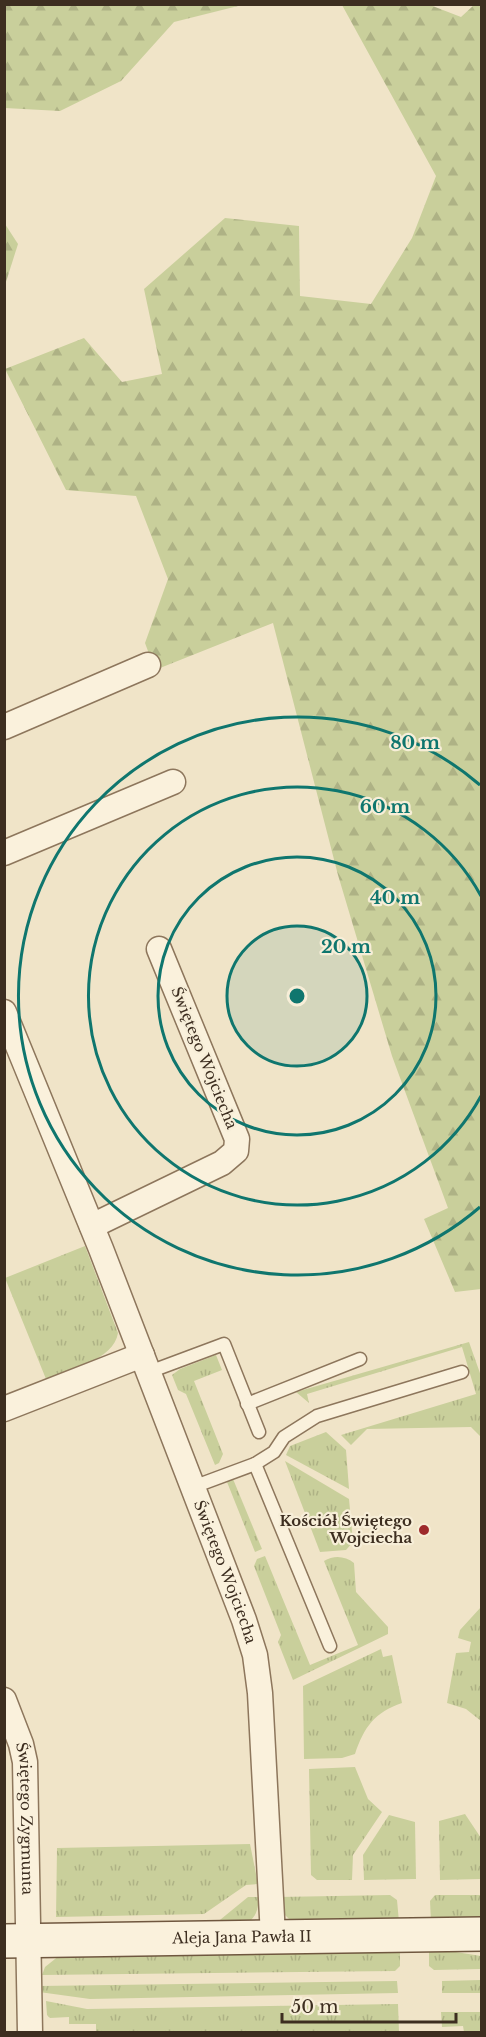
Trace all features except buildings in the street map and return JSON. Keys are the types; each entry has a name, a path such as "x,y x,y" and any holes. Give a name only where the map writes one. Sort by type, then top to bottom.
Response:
{"street":[{"path":"4,727 148,665"},
{"path":"4,853 173,782"},
{"name":"Świętego Wojciecha","path":"92,1226 222,1163 236,1151 237,1139 159,949"},
{"name":"Świętego Wojciecha","path":"4,1012 92,1226 193,1486 255,1655 260,1693 273,1936"},
{"path":"4,1409 145,1364"},
{"name":"Świętego Zygmunta","path":"4,1700 21,1744 25,1762 16,1940 30,2032"},
{"name":"Aleja Jana Pawła II","path":"16,1940 482,1934"}],"lane":[{"path":"145,1364 224,1344 259,1432"},
{"path":"247,1404 360,1359"},
{"path":"193,1486 255,1464 274,1452 284,1437 317,1416 462,1372"},
{"path":"255,1464 330,1646"}],"green space":[{"path":"4,5 242,5 174,22 121,81 60,111 5,108"},
{"path":"342,5 430,5 461,17 474,5 481,5 481,1289 455,1292 424,1219 448,1208 392,1056 338,875 273,623 155,670 145,643 168,579 136,496 66,490 5,369 84,338 122,382 162,374 144,289 225,218 299,226 300,296 371,304 412,238 436,176"},
{"path":"5,224 18,244 5,285"},
{"path":"85,1246 118,1333 115,1342 100,1357 78,1368 46,1379 5,1278"},
{"path":"469,1342 481,1376 481,1437 471,1427 367,1429 351,1445 341,1435 476,1394 462,1347 307,1394 309,1403 296,1392"},
{"path":"216,1355 222,1370 194,1381 223,1454 219,1463 215,1465 186,1394 178,1390 172,1375 180,1369"},
{"path":"326,1432 346,1450 349,1489 286,1455 290,1446"},
{"path":"285,1461 349,1499 353,1542 346,1550 320,1552"},
{"path":"233,1479 262,1549 255,1552 227,1482"},
{"path":"265,1556 310,1665 358,1645 324,1561 328,1559 339,1557 354,1563 356,1592 388,1627 388,1634 293,1680 278,1642 281,1635 254,1566 257,1559"},
{"path":"481,1607 481,1721 466,1709 447,1703 456,1653 469,1652 471,1642 458,1638 460,1630"},
{"path":"381,1649 383,1657 392,1655 402,1703 385,1711 372,1722 362,1736 355,1754 342,1758 304,1759 303,1686"},
{"path":"355,1767 368,1799 382,1812 353,1855 352,1880 317,1880 311,1875 309,1769"},
{"path":"465,1814 481,1838 481,1879 440,1880 439,1821"},
{"path":"389,1815 415,1822 416,1879 364,1880 363,1855"},
{"path":"250,1844 258,1884 246,1885 204,1914 56,1917 57,1848"},
{"path":"390,1895 397,1900 399,1922 291,1921 283,1913 279,1897"},
{"path":"435,1895 481,1895 481,1921 431,1922 430,1901"},
{"path":"248,1897 258,1897 256,1914 249,1922 215,1924"},
{"path":"437,1949 481,1956 481,1969 434,1970 429,1966 429,1950"},
{"path":"400,1950 400,1966 395,1971 42,1975 45,1967 60,1955"},
{"path":"481,1980 481,1993 442,1993 442,1981"},
{"path":"397,1981 398,1993 90,1999 39,1992 39,1986"},
{"path":"46,2001 87,2009 398,2004 399,2032 96,2032 96,2024 69,2024 69,2017 50,2018 47,2015"},
{"path":"441,2012 481,2012 481,2032 464,2032 463,2026 442,2027"}],"place":[{"name":"Kościół Świętego Wojciecha","path":"424,1530"}]}
